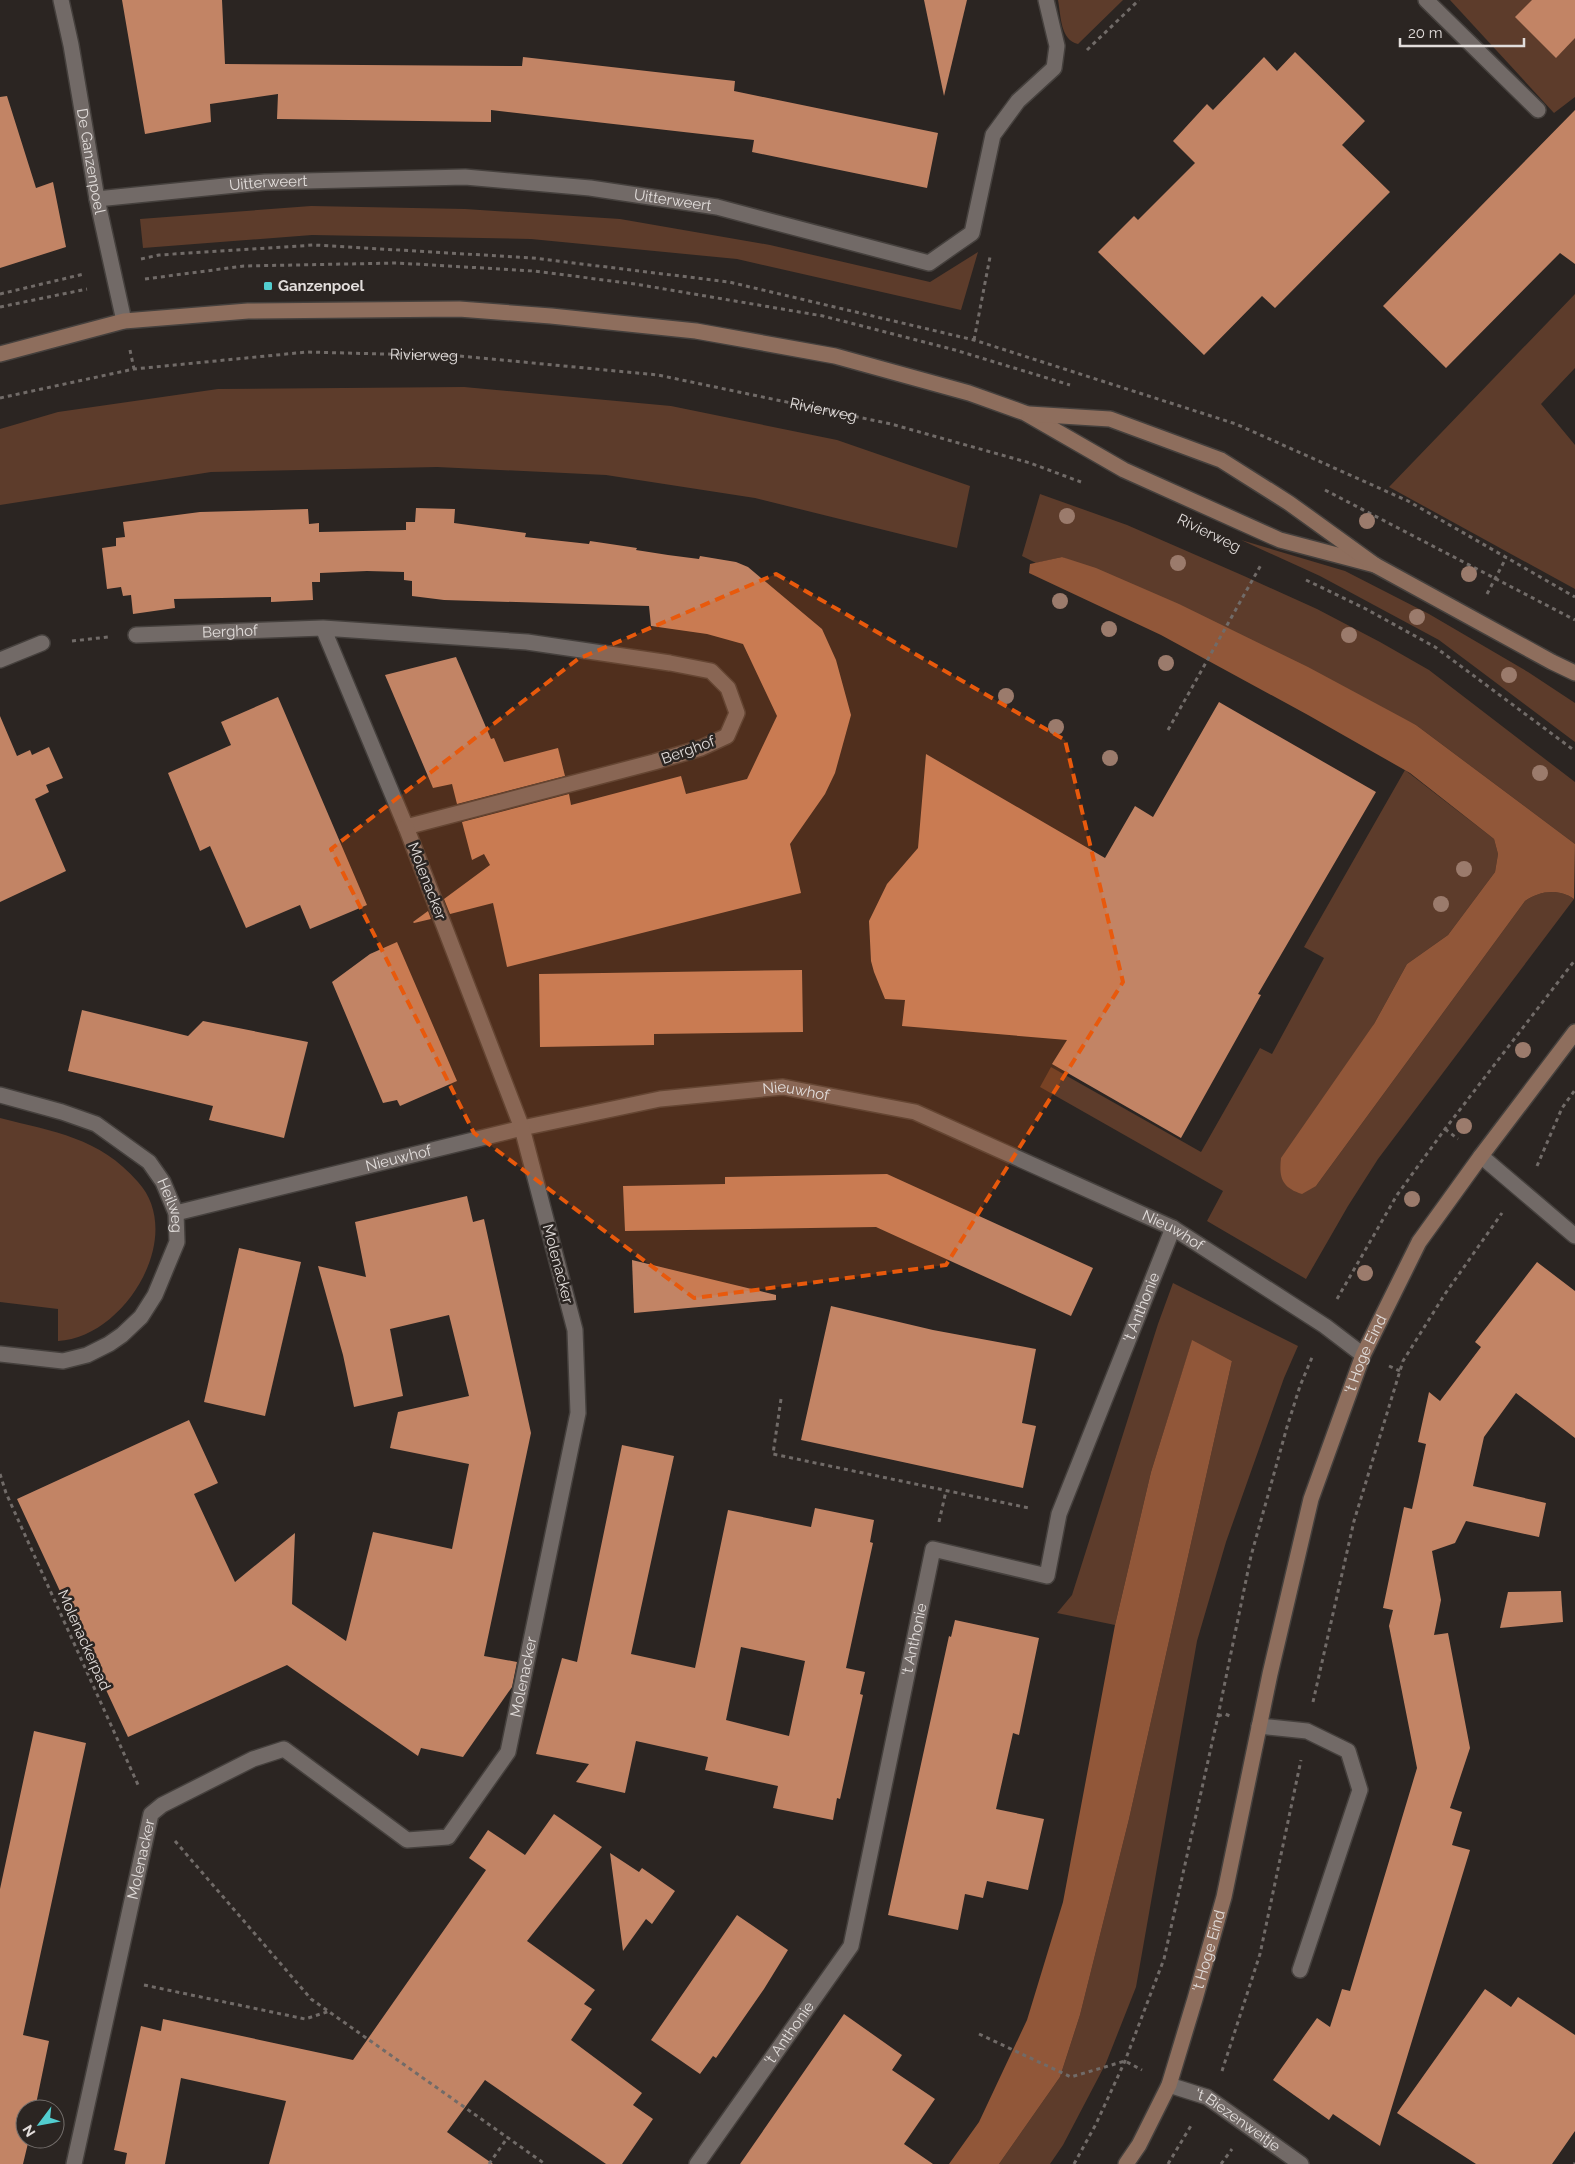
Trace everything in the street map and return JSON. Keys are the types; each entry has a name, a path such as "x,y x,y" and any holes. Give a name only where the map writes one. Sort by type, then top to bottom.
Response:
{"street":[{"name":"De Ganzenpoel","path":"61,0 73,54 97,199 124,321"},
{"path":"972,233 993,135 1018,101 1054,68 1056,46 1046,0"},
{"path":"1426,0 1538,110"},
{"name":"Uitterweert","path":"97,199 265,182 464,177 590,188 717,207 929,262 972,233"},
{"name":"Rivierweg","path":"0,354 124,321 248,311 459,309 696,330 835,356 969,393 1024,413 1124,470 1280,540 1375,565"},
{"name":"Rivierweg","path":"1024,413 1110,419 1221,460 1290,503 1375,565 1575,673"},
{"path":"323,628 406,827"},
{"name":"Berghof","path":"136,635 323,628 527,642 670,662 711,671 728,688 737,713 727,736 701,748 563,787 406,827"},
{"path":"0,660 42,644"},
{"name":"Rivierweg","path":"1552,662 1575,682"},
{"name":"Molenacker","path":"74,2164 151,1814 162,1805 253,1759 284,1750 407,1840 448,1837 508,1752 578,1413 575,1330 522,1128 406,827"},
{"name":"'t Hoge Eind","path":"1126,2164 1140,2145 1169,2085 1224,1897 1259,1726 1311,1499 1363,1355 1419,1242 1481,1156 1575,1032"},
{"name":"Nieuwhof","path":"176,1213 522,1128 660,1099 783,1087 915,1112 1173,1228 1325,1326 1363,1355"},
{"name":"Heilweg","path":"0,1095 62,1112 96,1124 149,1162 163,1182 176,1213 177,1242 168,1268 155,1295 141,1317 122,1335 109,1344 87,1355 63,1361 0,1354"},
{"path":"1481,1156 1575,1236"},
{"name":"'t Anthonie","path":"697,2164 851,1946 933,1549 1047,1576 1059,1514 1173,1228"},
{"path":"1259,1726 1307,1731 1348,1751 1360,1790 1300,1970"},
{"name":"'t Biezenweitje","path":"1169,2085 1207,2097 1301,2164"}],"path":[{"path":"1054,68 1080,57 1139,0"},
{"path":"972,233 992,251 974,340"},
{"name":"Rivierweg","path":"0,398 134,369 307,352 460,356 658,375 891,424 1030,463 1085,483"},
{"path":"1487,594 1506,558"},
{"path":"1168,730 1200,670 1264,560"},
{"path":"1298,576 1366,608 1435,647 1575,751"},
{"path":"42,644 136,635"},
{"path":"1168,2164 1183,2142 1224,2068 1260,1954 1354,1521 1403,1361 1445,1294 1538,1164 1562,1108 1575,1090"},
{"path":"781,1399 773,1454 1059,1514"},
{"name":"Molenackerpad","path":"0,1474 6,1493 151,1814 311,1999 545,2164"},
{"path":"114,1978 305,2019 330,2011"},
{"path":"979,2034 1071,2077 1125,2061"},
{"path":"489,2164 508,2137"}],"highlighted area":[{"path":"776,574 1065,740 1123,982 946,1265 694,1298 474,1133 331,849 578,659"}],"shaded area":[{"path":"1058,0 1123,0 1078,44 1068,38 1062,26"},
{"path":"1450,0 1575,0 1575,97 1554,113"},
{"path":"311,206 465,209 620,219 770,245 930,282 978,252 961,310 737,259 531,239 312,235 143,248 140,219"},
{"path":"1575,294 1575,368 1541,404 1575,445 1575,589 1389,487"},
{"path":"464,387 671,406 837,440 970,486 957,548 755,498 606,475 437,467 211,472 0,505 0,429 58,412 218,389"},
{"path":"1040,494 1127,525 1317,609 1429,670 1575,782 1575,844 1416,725 1062,557 1036,563 1022,556"},
{"path":"1241,540 1345,571 1429,614 1528,672 1575,703 1575,742 1439,640 1320,576"},
{"path":"1062,557 1096,568 1179,604 1308,667 1416,725 1575,844 1574,899 1562,893 1549,892 1536,895 1525,901 1316,1186 1302,1194 1290,1188 1283,1180 1280,1171 1281,1158 1374,1024 1407,964 1448,935 1495,872 1498,854 1494,839 1410,773 1161,635 1029,573 1030,564"},
{"path":"1405,770 1494,839 1498,854 1495,872 1448,935 1407,964 1374,1024 1316,1186 1525,901 1536,895 1549,892 1562,893 1574,899 1378,1159 1348,1206 1306,1279 1207,1221 1223,1191 1040,1087 1051,1067 1201,1152 1260,1048 1272,1054 1324,958 1304,947"},
{"path":"0,1118 75,1138 108,1155 138,1182 151,1204 155,1229 152,1255 141,1281 125,1304 105,1322 82,1336 58,1341 58,1309 0,1302"},
{"path":"1173,1283 1298,1346 1284,1378 1226,1542 1197,1641 1136,1987 1106,2063 1063,2145 1050,2164 999,2164 1060,2077 1080,2015 1129,1819 1232,1361 1192,1341 1151,1472 1115,1625 1057,1613 1072,1595 1158,1324"},
{"path":"1192,1340 1232,1361 1129,1819 1080,2015 1060,2077 999,2164 949,2164 979,2122 1027,2020 1063,1902 1115,1625 1151,1472"}],"building":[{"path":"122,0 222,0 225,64 522,66 523,57 735,81 734,91 938,133 927,188 752,152 754,140 491,110 491,122 277,119 278,94 210,104 211,122 145,134"},
{"path":"924,0 967,0 944,96"},
{"path":"1532,0 1575,0 1575,38 1556,58 1515,17"},
{"path":"1295,52 1365,121 1342,145 1390,192 1275,308 1262,296 1204,355 1098,252 1134,216 1138,220 1195,163 1173,141 1207,104 1213,110 1264,57 1277,71"},
{"path":"7,96 36,188 53,182 66,247 0,268 0,97"},
{"path":"1575,110 1575,264 1560,253 1446,368 1383,306"},
{"path":"416,508 455,509 454,523 526,533 525,537 589,544 590,541 668,555 699,559 700,556 736,562 748,567 822,629 836,660 851,715 835,773 825,794 790,844 801,893 507,967 493,903 450,914 444,899 490,865 484,854 472,860 462,822 569,794 571,805 681,776 686,794 747,779 777,716 743,644 707,634 651,626 649,606 444,600 412,596 412,581 404,580 404,572 320,573 320,582 312,582 313,600 271,602 271,597 174,599 175,608 133,614 131,595 123,596 121,587 107,589 102,548 116,546 116,538 125,537 123,522 200,512 308,509 309,524 319,523 319,532 406,530 406,522 415,522"},
{"path":"456,657 491,739 494,738 504,762 558,748 565,776 457,804 452,784 433,788 385,675"},
{"path":"278,697 367,905 310,929 300,905 246,928 210,846 200,851 168,773 231,745 221,722"},
{"path":"1219,702 1376,792 1258,994 1261,995 1181,1138 1052,1064 1067,1040 902,1026 905,1000 885,999 871,961 869,921 887,884 918,848 926,754 1105,858 1135,806 1153,817"},
{"path":"0,716 17,756 30,750 32,755 49,747 63,778 46,785 49,792 35,799 66,871 0,902"},
{"path":"428,911 431,919 413,922"},
{"path":"397,942 457,1081 400,1106 397,1100 383,1103 332,982 370,954"},
{"path":"802,970 803,1032 654,1034 654,1045 540,1047 539,974"},
{"path":"82,1010 188,1036 203,1021 308,1042 284,1138 209,1120 213,1106 68,1071"},
{"path":"887,1174 1093,1268 1071,1316 876,1227 625,1231 623,1186 725,1184 725,1177"},
{"path":"467,1196 473,1222 484,1219 531,1433 484,1656 517,1662 512,1687 463,1757 421,1748 418,1756 287,1665 128,1737 17,1499 189,1420 218,1483 194,1494 235,1582 295,1533 292,1604 346,1641 373,1532 452,1549 469,1464 390,1448 398,1412 469,1396 449,1315 390,1329 403,1396 354,1407 343,1355 318,1266 366,1277 355,1222"},
{"path":"239,1248 301,1262 265,1416 204,1402"},
{"path":"632,1260 776,1295 776,1300 634,1313"},
{"path":"1537,1262 1575,1291 1575,1438 1516,1393 1484,1437 1473,1486 1546,1503 1539,1537 1466,1521 1455,1543 1432,1551 1441,1600 1434,1635 1448,1633 1470,1748 1450,1808 1462,1812 1452,1845 1470,1850 1380,2146 1333,2114 1329,2120 1273,2080 1317,2018 1330,2027 1342,1989 1350,1991 1417,1768 1389,1626 1393,1610 1383,1608 1404,1507 1412,1509 1419,1477 1426,1444 1418,1442 1429,1392 1440,1401 1481,1347 1475,1342"},
{"path":"831,1306 933,1330 1036,1349 1022,1423 1036,1426 1023,1488 801,1440"},
{"path":"622,1445 674,1456 631,1654 695,1668 728,1510 811,1527 815,1508 874,1520 870,1542 873,1543 846,1668 865,1672 860,1694 863,1695 840,1799 837,1798 833,1820 773,1808 778,1786 705,1770 708,1757 636,1741 625,1793 576,1782 589,1764 536,1754 562,1658 577,1662","holes":["741,1647 805,1661 789,1736 726,1720"]},
{"path":"1561,1591 1563,1622 1500,1628 1508,1592"},
{"path":"955,1620 1039,1638 1019,1735 1013,1733 996,1809 1044,1819 1028,1890 987,1881 983,1898 965,1894 958,1930 888,1915 949,1636 951,1637"},
{"path":"34,1731 86,1743 23,2035 49,2041 37,2099 15,2099 15,2149 27,2149 23,2164 0,2164 0,1889"},
{"path":"554,1814 602,1847 527,1941 595,1990 584,2004 592,2009 571,2040 642,2093 633,2105 653,2119 622,2164 606,2164 485,2080 447,2132 493,2164 269,2164 286,2101 181,2078 165,2164 125,2164 127,2153 114,2150 141,2026 161,2031 163,2019 353,2060 486,1870 469,1858 488,1830 525,1855"},
{"path":"610,1853 639,1872 642,1868 675,1891 652,1924 646,1919 623,1951"},
{"path":"737,1915 788,1950 764,1989 716,2058 713,2056 700,2074 651,2040"},
{"path":"1485,1989 1511,2007 1518,1997 1575,2035 1575,2131 1552,2164 1476,2164 1397,2113"},
{"path":"844,2014 902,2055 892,2070 935,2099 904,2144 933,2164 740,2164"}],"place":[{"name":"Ganzenpoel","path":"268,286"}]}
